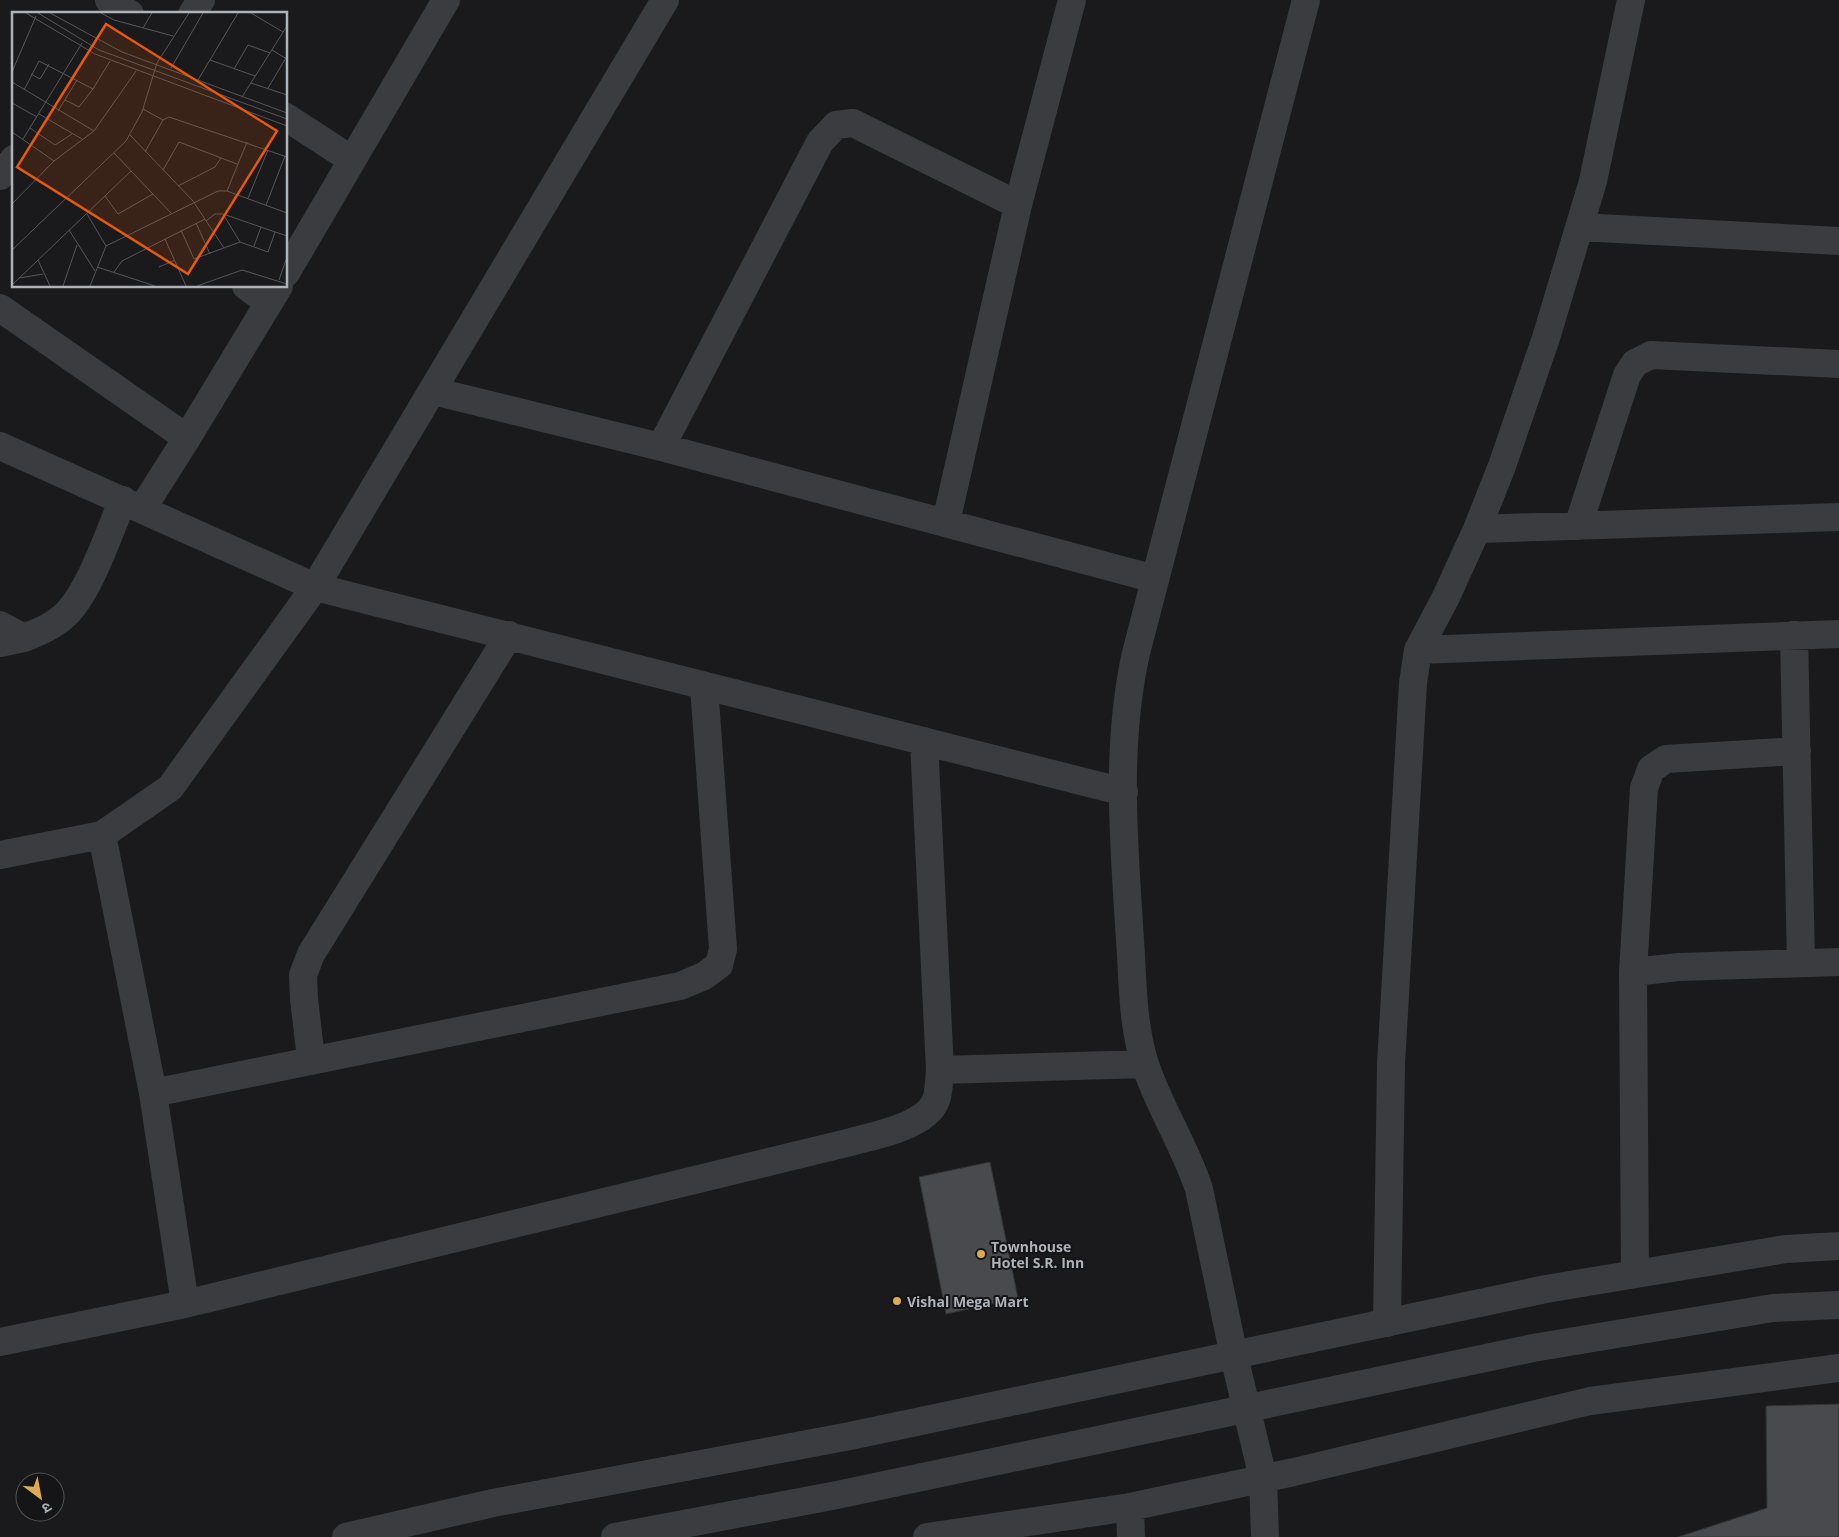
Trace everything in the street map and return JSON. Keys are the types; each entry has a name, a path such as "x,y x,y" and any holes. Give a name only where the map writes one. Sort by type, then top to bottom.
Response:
{"street":[{"path":"109,0 127,12"},
{"path":"193,12 201,0"},
{"path":"288,271 446,0"},
{"path":"0,855 102,835 170,788 315,587 665,0"},
{"path":"946,522 1018,205 1072,0"},
{"path":"1265,1537 1263,1478 1248,1408 1234,1356 1199,1189 1192,1168 1145,1064 1136,1031 1125,866 1123,735 1127,690 1306,0"},
{"path":"1387,1323 1391,1064 1413,683 1418,650 1446,597 1477,529 1502,466 1540,356 1593,181 1631,0"},
{"path":"288,118 352,160"},
{"path":"661,447 820,142 836,125 854,123 1018,205"},
{"path":"0,176 12,161"},
{"path":"1580,227 1839,241"},
{"path":"0,626 12,640 44,630 64,616 80,598 132,505 187,438 274,294 253,288"},
{"path":"0,308 187,438"},
{"path":"1578,526 1627,375 1635,363 1651,355 1839,364"},
{"path":"433,391 661,447 1155,579"},
{"path":"0,446 315,587 1124,792"},
{"path":"1477,529 1839,517"},
{"path":"1418,650 1839,634"},
{"path":"311,1059 303,976 311,954 509,635"},
{"path":"1794,635 1801,963"},
{"path":"153,1093 311,1059 680,986 704,976 719,964 723,949 704,686"},
{"path":"0,1342 185,1304 822,1149 906,1126 924,1115 937,1099 940,1070 924,741"},
{"path":"1635,1274 1633,972 1644,788 1651,768 1666,758 1796,751"},
{"path":"102,835 153,1093 185,1304"},
{"path":"1633,972 1679,967 1839,962"},
{"path":"940,1070 1145,1064"},
{"path":"346,1537 493,1503 850,1436 1546,1289 1786,1249 1839,1246"},
{"path":"615,1537 837,1495 1533,1348 1773,1308 1839,1305"},
{"path":"927,1537 1130,1507 1263,1478 1590,1401 1839,1368"},
{"path":"1130,1507 1131,1537"}],"building":[{"path":"990,1162 1018,1298 946,1314 919,1177"},
{"path":"1839,1404 1839,1537 1678,1537 1767,1508 1766,1406"}],"place":[{"name":"Townhouse Hotel S.R. Inn","path":"981,1254"},
{"name":"Vishal Mega Mart","path":"897,1301"}]}
